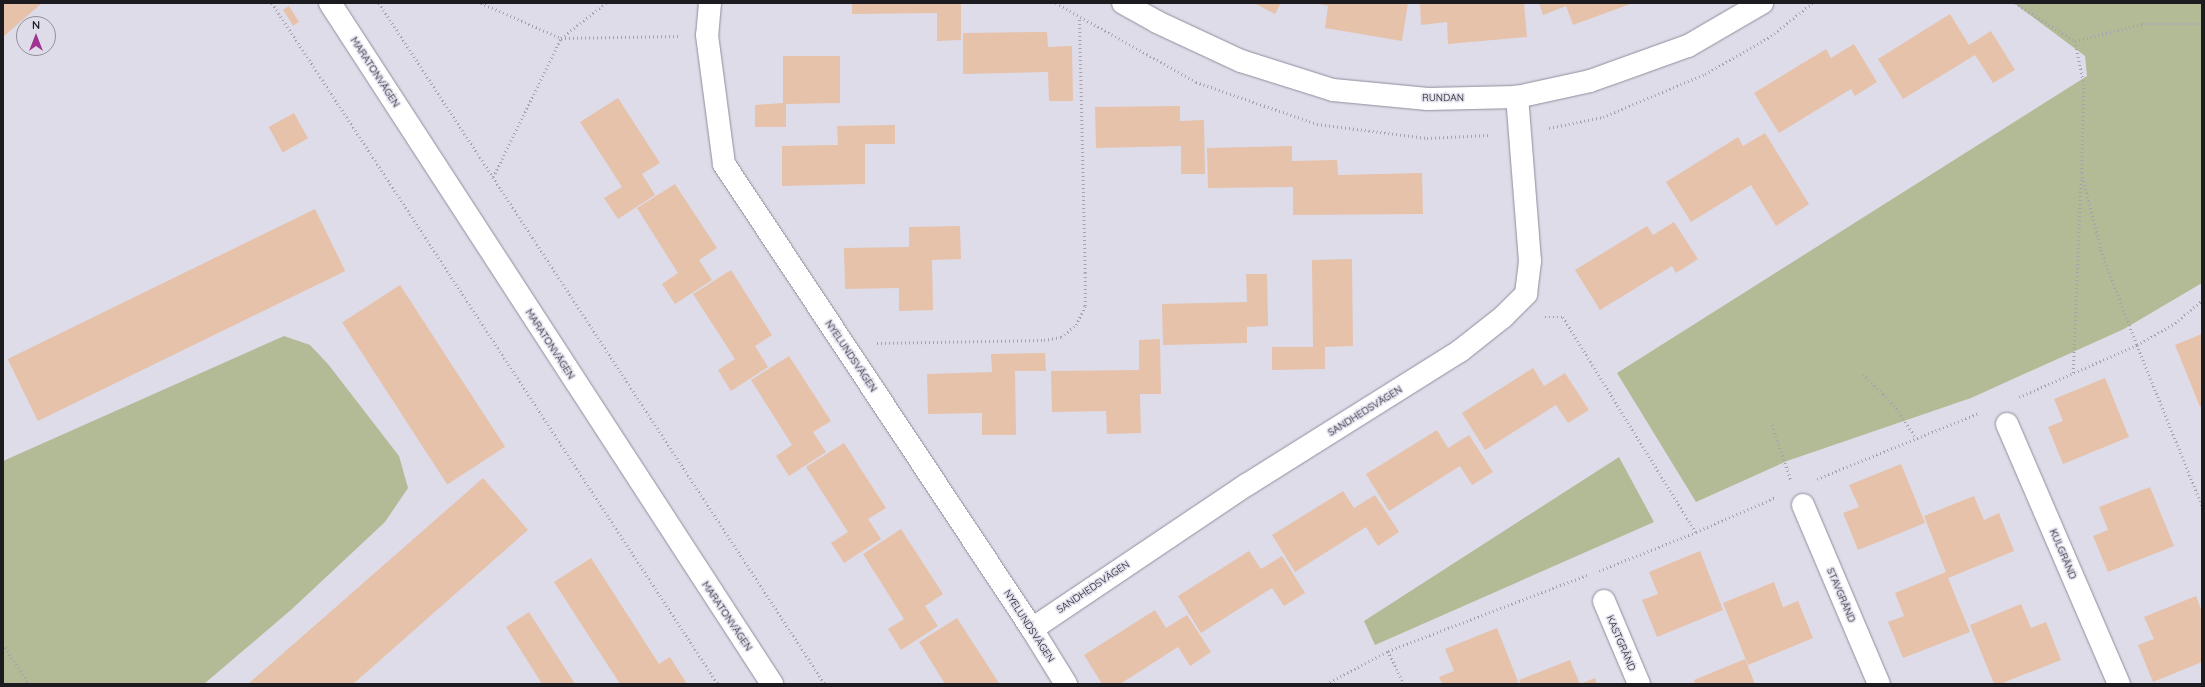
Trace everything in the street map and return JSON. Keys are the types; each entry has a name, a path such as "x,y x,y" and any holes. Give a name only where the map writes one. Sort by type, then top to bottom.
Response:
{"street":[{"name":"MARATONVÄGEN","path":"330,3 772,684"},
{"name":"NYELUNDSVÄGEN","path":"710,3 707,35 724,164 1032,629 1066,684"},
{"name":"RUNDAN","path":"1124,3 1158,22 1241,62 1333,90 1428,99 1517,97 1590,81 1688,46 1762,3"},
{"name":"SANDHEDSVÄGEN","path":"1032,629 1241,488 1460,351 1503,317 1526,294 1530,261 1517,97"},
{"name":"KULGRÄND","path":"2007,424 2119,684"},
{"name":"STAVGRÄND","path":"1803,506 1880,684"},
{"name":"KASTGRÄND","path":"1604,601 1639,684"}],"path":[{"path":"272,3 718,684"},
{"path":"379,3 825,684"},
{"path":"482,3 561,38 707,35"},
{"path":"492,177 561,38 606,3"},
{"path":"2016,3 2075,41 2084,84 2082,173 2073,373"},
{"path":"843,344 1044,340 1061,337 1076,325 1084,306 1086,273 1080,17"},
{"path":"2075,41 2142,24 2202,24"},
{"path":"2082,173 2101,250 2136,345 2202,506"},
{"path":"2012,400 2136,345 2175,323 2202,300"},
{"path":"1503,317 1563,317 1696,532"},
{"path":"1863,374 1894,404 1916,438"},
{"path":"1815,480 1985,411"},
{"path":"1772,425 1791,482"},
{"path":"1326,684 1388,651 1696,532 1780,495"},
{"path":"3,644 29,684"},
{"path":"1388,651 1404,684"}],"green space":[{"path":"2014,3 2202,3 2202,283 2124,329 1971,398 1787,461 1696,502 1617,373 2087,76 2085,56"},
{"path":"284,336 310,345 328,364 399,456 408,488 385,522 292,609 204,684 3,684 3,461"},
{"path":"1619,457 1654,522 1375,645 1364,621"}],"building":[{"path":"3,3 42,3 27,16 16,16 16,26 3,37"},
{"path":"852,3 961,3 961,40 937,41 937,13 852,14"},
{"path":"1254,3 1281,3 1275,14"},
{"path":"1316,3 1408,3 1402,41 1325,28 1328,6"},
{"path":"1420,3 1524,3 1527,37 1448,44 1447,22 1421,25"},
{"path":"1539,3 1633,3 1573,25 1566,6 1543,15"},
{"path":"289,6 299,22 293,26 283,10"},
{"path":"1950,14 1969,45 1991,31 2015,70 1993,83 1975,55 1903,99 1878,59"},
{"path":"1047,32 1048,47 1072,46 1073,101 1049,101 1048,72 963,74 963,33"},
{"path":"1854,44 1877,82 1855,96 1851,89 1779,133 1754,93 1826,49 1831,58"},
{"path":"783,56 840,56 840,103 786,104 786,127 755,127 755,105 783,103"},
{"path":"618,98 660,163 642,174 655,195 618,219 604,198 622,187 580,122"},
{"path":"1180,106 1180,121 1204,120 1205,174 1181,174 1181,146 1096,148 1095,107"},
{"path":"294,113 308,138 283,152 269,127"},
{"path":"895,125 895,144 865,144 865,184 782,186 782,146 838,145 837,126"},
{"path":"1765,133 1809,204 1776,226 1751,185 1691,222 1666,182 1738,137 1743,146"},
{"path":"1292,146 1292,161 1337,160 1338,175 1422,173 1423,214 1293,215 1293,187 1208,188 1207,148"},
{"path":"675,184 717,248 699,260 712,280 675,304 662,284 678,273 637,208"},
{"path":"315,209 345,271 38,421 8,359"},
{"path":"1674,222 1698,259 1676,273 1672,266 1600,310 1575,270 1647,226 1653,235"},
{"path":"960,226 961,259 932,260 933,310 899,311 899,288 845,289 844,248 909,247 909,227"},
{"path":"1352,259 1353,346 1325,347 1325,369 1272,370 1272,347 1313,347 1312,260"},
{"path":"731,270 772,335 755,346 768,367 731,391 718,370 735,359 693,294"},
{"path":"1246,274 1267,274 1268,326 1247,327 1247,343 1163,345 1162,304 1247,302"},
{"path":"400,285 505,447 447,484 342,323"},
{"path":"2202,334 2202,406 2200,407 2175,345"},
{"path":"1160,339 1161,394 1140,394 1141,433 1107,434 1106,411 1052,412 1051,371 1139,370 1139,340"},
{"path":"1045,353 1046,371 1015,371 1016,435 982,435 982,413 928,414 927,374 992,372 991,354"},
{"path":"789,356 831,421 813,432 826,452 789,476 776,456 792,445 751,380"},
{"path":"1533,368 1544,386 1565,373 1589,410 1568,423 1556,405 1485,450 1462,413"},
{"path":"2105,378 2129,437 2063,464 2048,427 2063,421 2054,399"},
{"path":"1437,430 1448,448 1469,435 1493,472 1472,485 1460,466 1389,511 1366,474"},
{"path":"844,443 886,508 868,519 881,539 844,563 831,543 848,532 806,467"},
{"path":"1901,464 1925,523 1858,550 1843,513 1859,507 1849,485"},
{"path":"483,478 528,530 353,684 248,684"},
{"path":"2150,487 2174,546 2108,572 2093,536 2108,530 2099,507"},
{"path":"1343,491 1354,508 1375,495 1399,532 1378,546 1366,527 1295,572 1272,535"},
{"path":"1974,496 1984,520 1999,513 2014,551 1948,578 1970,632 1903,658 1888,622 1904,616 1895,593 1946,572 1924,516"},
{"path":"901,529 943,594 925,606 938,626 901,650 888,629 904,619 863,554"},
{"path":"1249,551 1261,569 1282,556 1305,593 1284,606 1272,588 1201,633 1178,596"},
{"path":"1700,551 1723,610 1657,637 1642,600 1658,594 1649,572"},
{"path":"591,558 659,664 670,657 687,684 620,684 554,582"},
{"path":"1774,582 1783,607 1798,601 1813,638 1748,665 1723,603"},
{"path":"2196,596 2202,612 2202,662 2153,682 2138,645 2154,639 2144,617"},
{"path":"2021,604 2031,628 2046,622 2061,660 2000,684 1994,684 1970,625"},
{"path":"1155,610 1166,628 1187,615 1211,652 1190,666 1178,647 1120,684 1102,684 1084,655"},
{"path":"529,612 575,684 542,684 506,627"},
{"path":"957,618 999,683 945,684 919,642"},
{"path":"1497,628 1519,684 1442,684 1439,677 1454,671 1445,649"},
{"path":"1745,659 1755,684 1695,684 1694,680"},
{"path":"1570,660 1580,684 1521,684 1519,680"},
{"path":"1595,678 1597,684 1580,684"}]}
